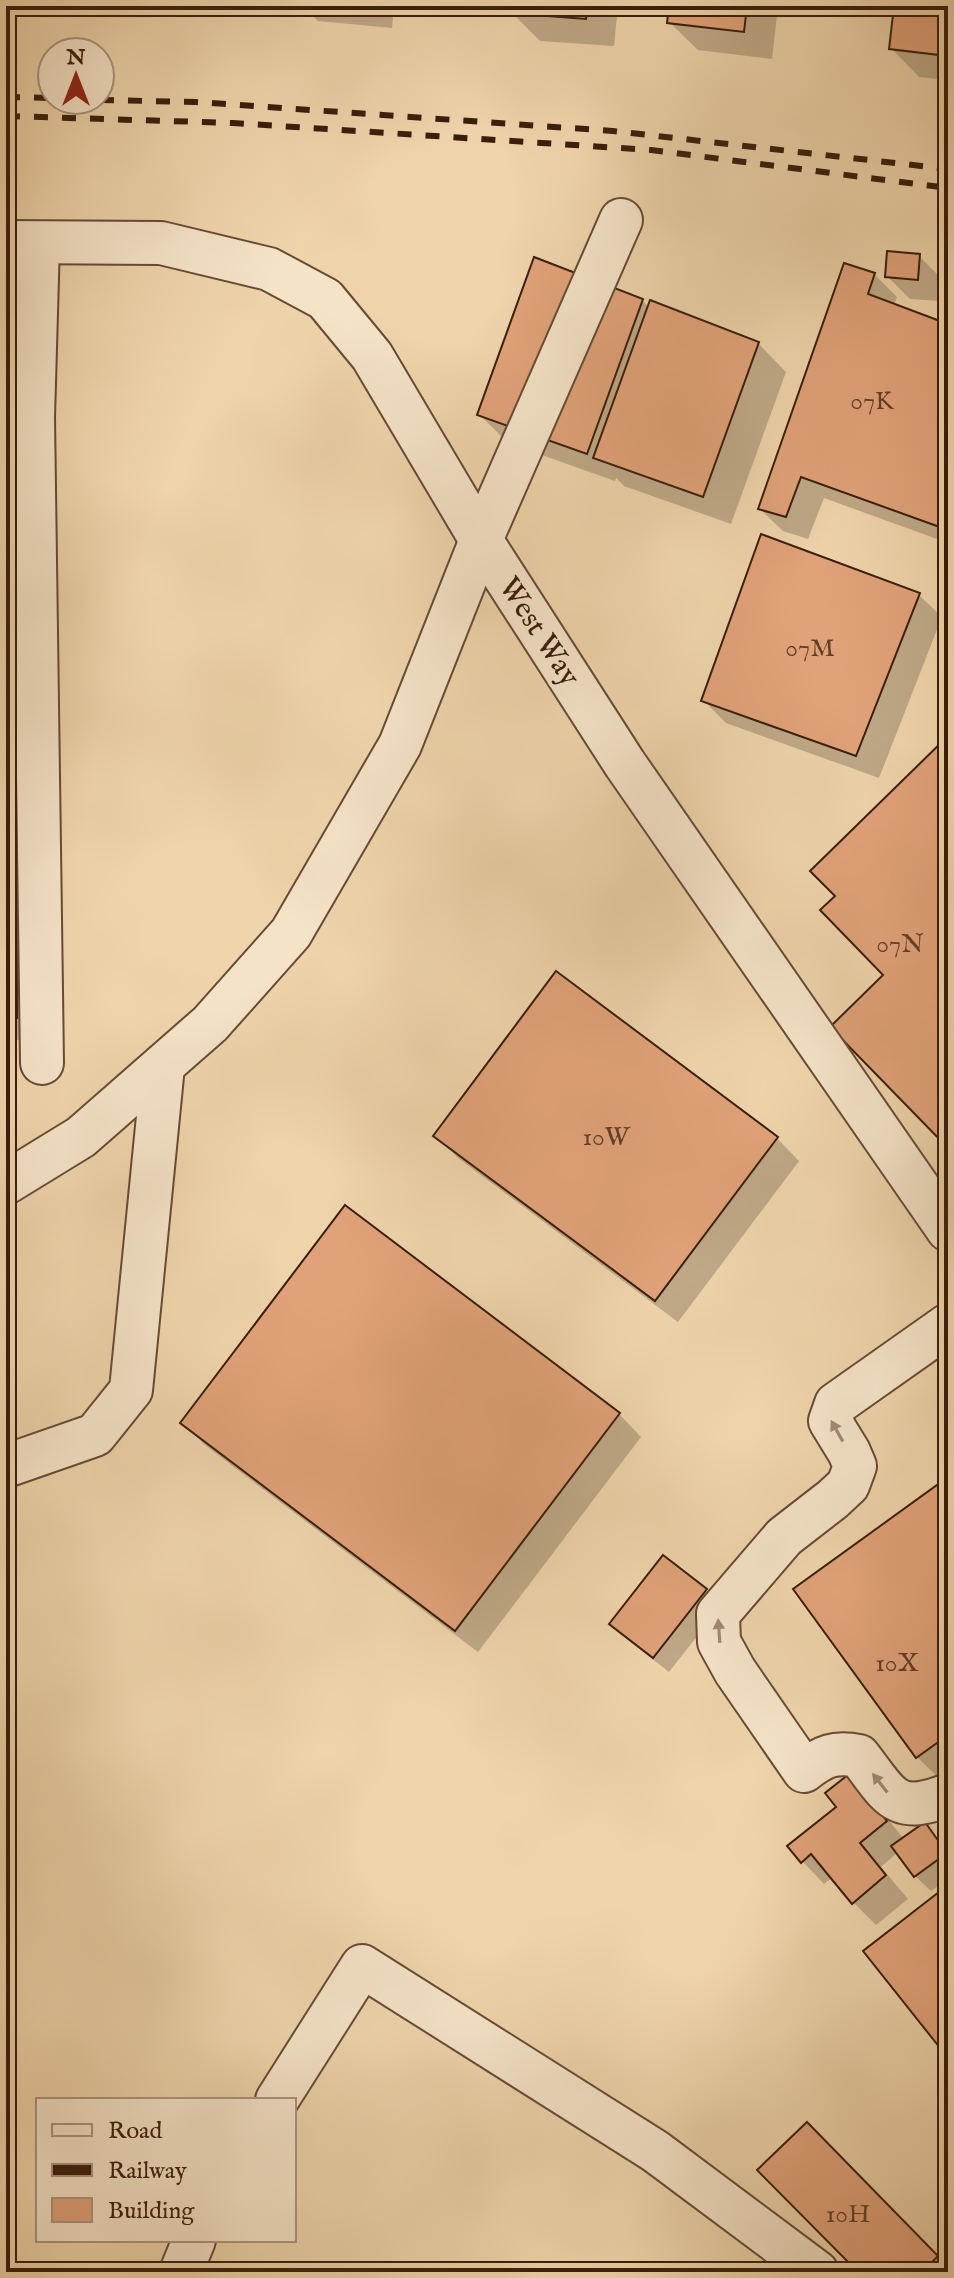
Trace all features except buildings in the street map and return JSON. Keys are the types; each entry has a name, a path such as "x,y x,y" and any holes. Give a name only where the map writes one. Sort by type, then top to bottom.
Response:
{"lane":[{"path":"6,1183 81,1137 163,1066 210,1024 291,933 400,745 481,540 621,220"},
{"path":"22,242 33,417 42,1063"},
{"name":"West Way","path":"22,242 161,243 269,269 325,299 372,356 481,540 625,764 948,1230"},
{"path":"6,1466 95,1435 131,1390 163,1066"},
{"path":"948,1325 836,1404 830,1421 855,1466 848,1485 784,1537 718,1614 719,1642 735,1671 804,1771 819,1760 842,1753 859,1756 893,1799 906,1805 928,1803 948,1795"},
{"path":"278,2098 362,1966 655,2151 817,2272"},
{"path":"181,2272 193,2242"}],"railway":[{"path":"6,97 36,98"},
{"path":"116,100 196,102 613,131 948,169"},
{"path":"6,116 233,123 651,150 948,188"}]}
